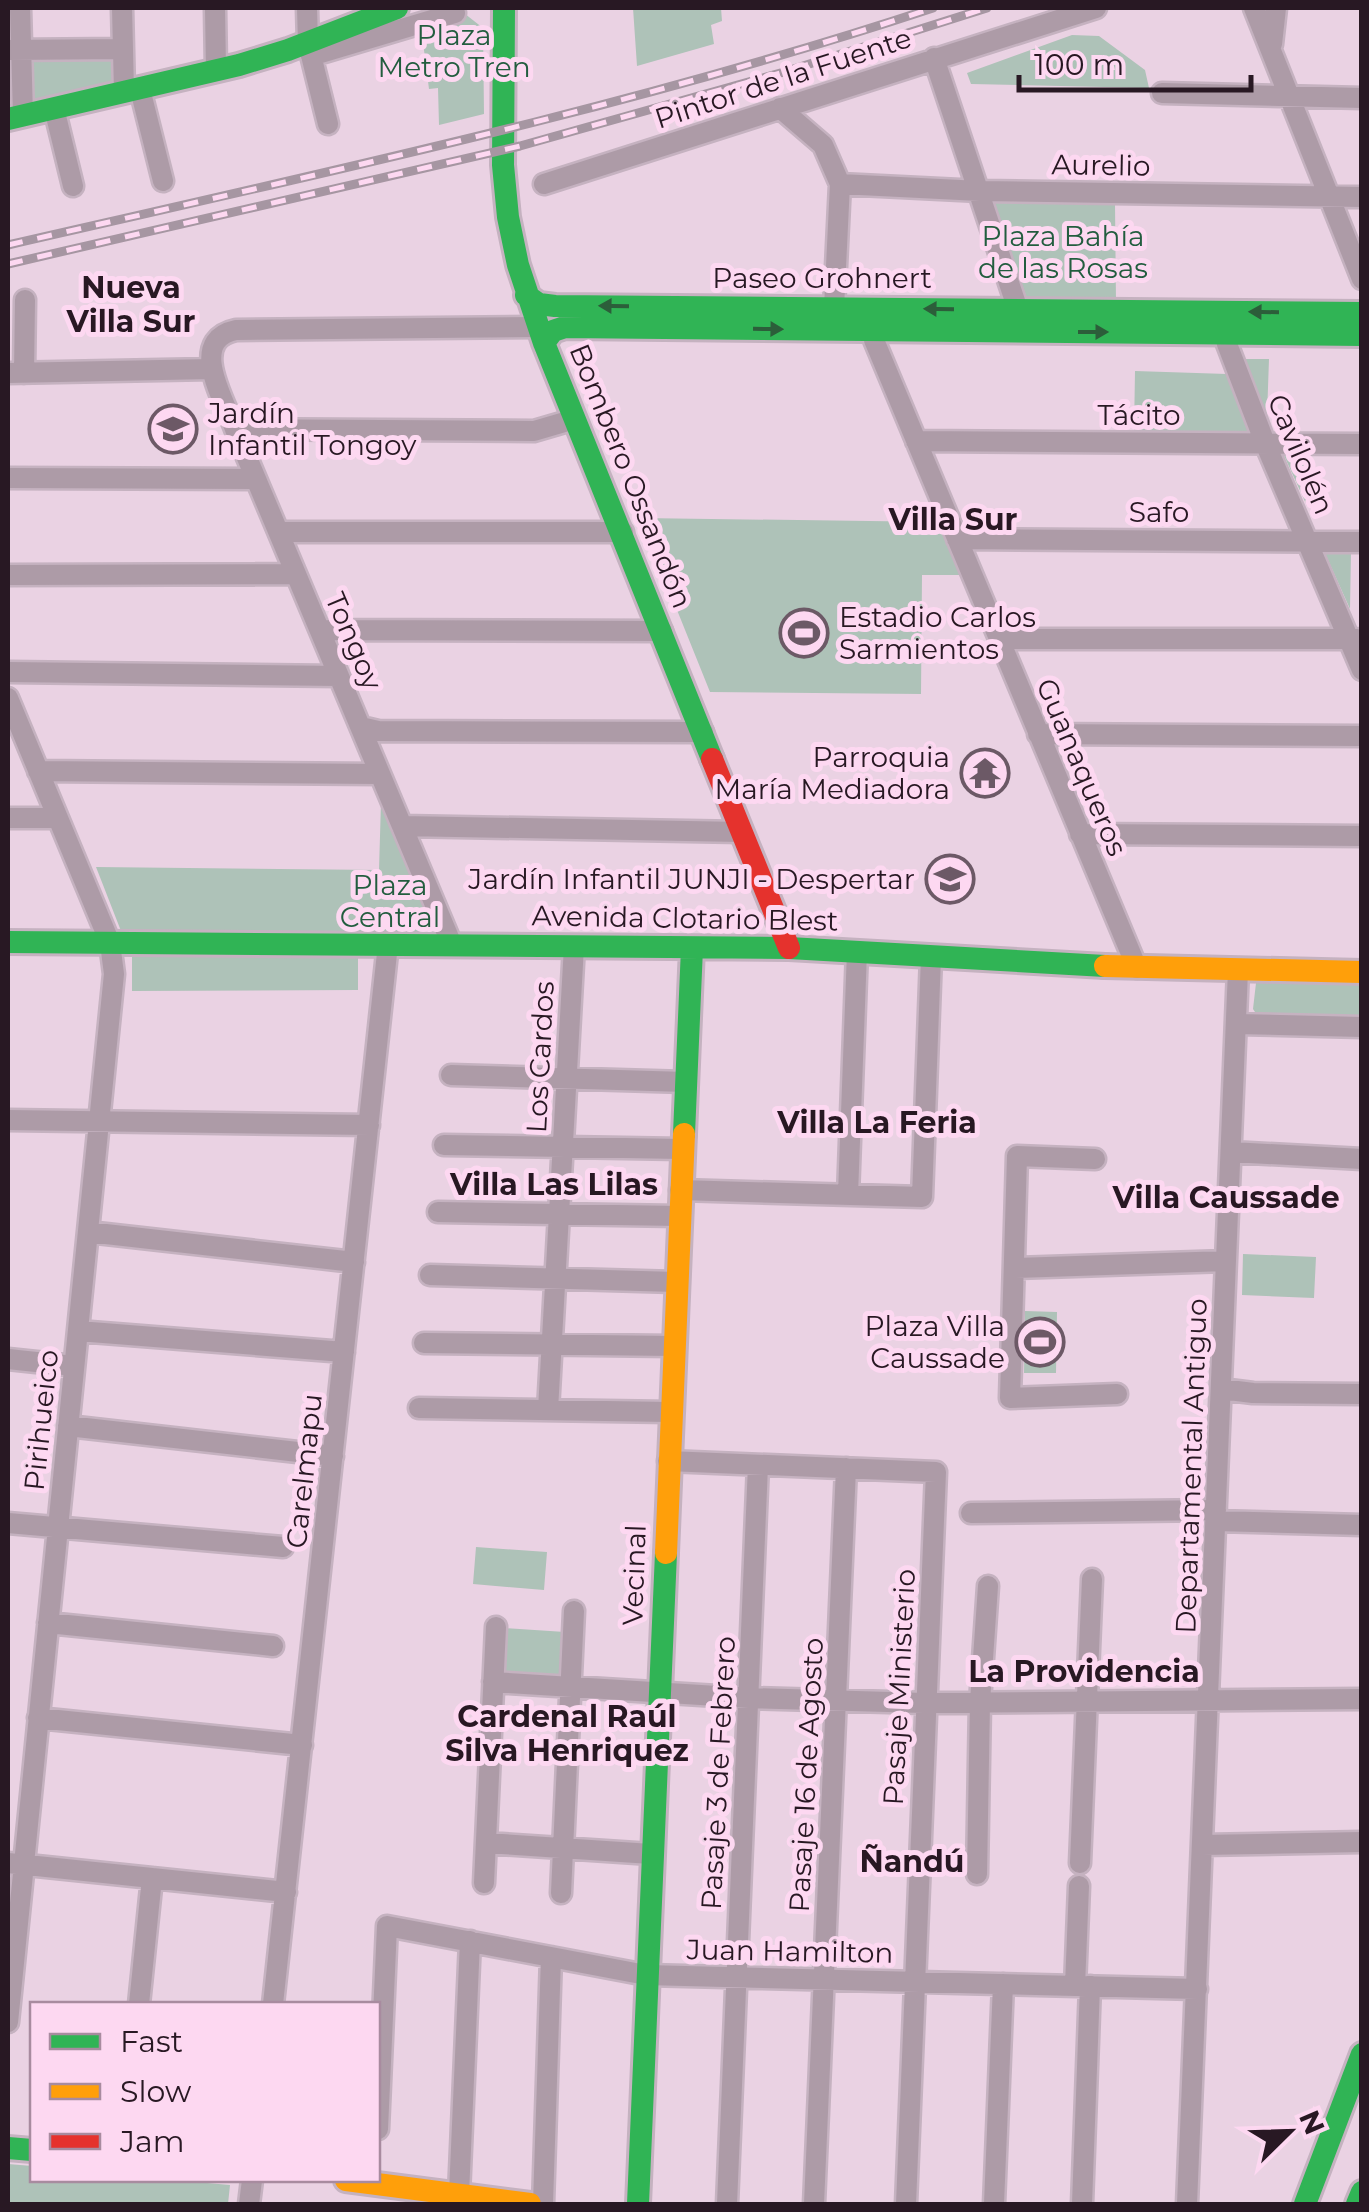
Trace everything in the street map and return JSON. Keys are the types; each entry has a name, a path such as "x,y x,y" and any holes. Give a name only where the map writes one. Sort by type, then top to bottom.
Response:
{"street":[{"path":"20,8 14,50 15,118 454,13"},
{"path":"122,8 122,48 132,91 163,181"},
{"path":"215,8 216,70"},
{"path":"308,8 310,49 328,124"},
{"path":"310,49 398,8"},
{"name":"Bombero Ossandón","path":"504,8 504,184 526,294 789,948"},
{"name":"Pintor de la Fuente","path":"544,184 1096,8"},
{"path":"1254,8 1362,279"},
{"path":"1272,51 1276,8"},
{"path":"14,50 122,48"},
{"path":"934,58 980,191 1018,321"},
{"path":"1162,94 1362,98"},
{"path":"54,108 74,186"},
{"path":"780,108 823,146 840,184 834,308"},
{"name":"Aurelio","path":"840,184 980,191 1362,197"},
{"name":"Paseo Grohnert","path":"526,294 539,304 556,306 731,318 1223,322 1362,313"},
{"path":"25,300 16,373 211,363"},
{"name":"Paseo Grohnert","path":"211,363 218,337 236,330 540,335 565,327 834,308 874,319"},
{"name":"Guanaqueros","path":"874,319 874,340 1138,968"},
{"name":"Paseo Grohnert","path":"1223,322 1362,335"},
{"name":"Cavilolén","path":"1223,322 1265,443 1355,639 1362,670"},
{"name":"Tongoy","path":"211,363 235,429 452,945"},
{"path":"235,429 534,431 575,419"},
{"name":"Tácito","path":"916,441 1362,444"},
{"path":"8,478 256,478"},
{"path":"279,532 622,532"},
{"name":"Safo","path":"957,539 1362,542"},
{"path":"8,575 296,574"},
{"path":"320,630 662,631"},
{"path":"998,638 1355,639"},
{"path":"8,672 339,676"},
{"path":"8,698 13,726 38,771 110,943"},
{"path":"361,727 378,731 703,732"},
{"path":"1038,734 1362,736"},
{"path":"38,771 380,774"},
{"path":"8,818 58,818"},
{"path":"402,826 742,832"},
{"path":"1080,834 1362,836"},
{"name":"Avenida Clotario Blest","path":"8,942 789,948 1138,968 1362,972"},
{"name":"Pirihueico","path":"8,2022 16,1864 38,1718 58,1529 114,974 110,943"},
{"name":"Carelmapu","path":"272,2002 388,944"},
{"name":"Los Cardos","path":"548,1410 574,946"},
{"name":"Vecinal","path":"638,2204 692,948"},
{"path":"848,1195 857,952"},
{"path":"680,1190 922,1197 931,957"},
{"name":"Departamental Antiguo","path":"1188,2204 1221,1389 1216,1261 1231,1152 1238,970"},
{"path":"1236,1024 1362,1027"},
{"path":"451,1075 686,1082"},
{"path":"8,1120 369,1125"},
{"path":"444,1145 682,1148"},
{"path":"1231,1152 1362,1159"},
{"path":"1095,1159 1017,1156 1010,1398 1117,1394"},
{"path":"438,1212 679,1216"},
{"path":"88,1232 354,1262"},
{"path":"1014,1268 1216,1261"},
{"path":"430,1275 676,1282"},
{"path":"78,1331 344,1352"},
{"path":"424,1343 673,1346"},
{"path":"8,1359 74,1366"},
{"path":"1221,1389 1362,1394"},
{"path":"419,1408 670,1412"},
{"path":"68,1426 333,1456"},
{"path":"668,1461 846,1468"},
{"name":"Pasaje 3 de Febrero","path":"727,2204 758,1465"},
{"name":"Pasaje Ministerio","path":"846,1468 936,1472 906,2204"},
{"name":"Pasaje 16 de Agosto","path":"814,2204 846,1468"},
{"path":"971,1514 1216,1516 1362,1526"},
{"path":"8,1524 283,1547"},
{"path":"1080,1863 1092,1580"},
{"path":"977,1874 980,1702 988,1586"},
{"path":"562,1893 574,1611"},
{"path":"48,1623 273,1646"},
{"path":"484,1882 496,1627"},
{"path":"493,1682 749,1698 924,1703 1362,1699"},
{"path":"38,1718 302,1746"},
{"path":"486,1842 651,1854"},
{"path":"1202,1845 1362,1842"},
{"path":"16,1864 286,1892"},
{"path":"139,2002 152,1878"},
{"path":"1079,1886 1082,2204"},
{"name":"Juan Hamilton","path":"380,2088 388,1926 646,1976 1196,1988"},
{"path":"459,2194 470,1941"},
{"path":"542,2204 550,1957"},
{"path":"994,2204 1003,1984"},
{"path":"1305,2204 1362,2054"},
{"path":"366,2186 530,2204"},
{"path":"1357,2204 1362,2192"}],"green space":[{"path":"633,8 721,8 722,21 711,25 714,44 637,66"},
{"name":"Plaza Metro Tren","path":"460,10 483,28 484,114 439,125 438,88 429,89 420,19"},
{"path":"1072,35 1099,36 1145,70 1149,88 971,84 967,73"},
{"path":"117,52 117,85 26,105 26,56"},
{"name":"Plaza Bahía de las Rosas","path":"994,203 1115,204 1116,302 1027,299"},
{"path":"1241,359 1269,359 1267,416"},
{"path":"1135,371 1227,374 1249,431 1134,432"},
{"path":"1281,449 1308,449 1307,506"},
{"name":"Estadio Carlos Sarmientos","path":"640,518 941,522 964,575 922,575 921,694 710,692"},
{"path":"1324,551 1351,552 1350,609"},
{"name":"Plaza Central","path":"381,802 436,925 428,933 121,931 96,867 379,870"},
{"path":"358,953 358,990 132,991 132,954"},
{"path":"1256,983 1361,983 1361,1020 1257,1015 1253,1009"},
{"path":"1243,1254 1316,1257 1314,1298 1242,1295"},
{"name":"Plaza Villa Caussade","path":"1025,1311 1057,1312 1056,1373 1024,1373"},
{"path":"476,1547 547,1552 544,1590 473,1584"},
{"path":"504,1628 565,1632 562,1677 501,1673"},
{"path":"8,2164 30,2166 30,2182 230,2185 228,2204 8,2204"}],"railway":[{"path":"8,245 589,108 933,8"},
{"path":"8,264 520,146 784,72 987,8"}],"traffic: fast":[{"path":"8,119 239,65 397,8"},
{"path":"504,8 503,165 518,265 544,343 712,759"},
{"path":"526,295 539,304 555,306 1362,313"},
{"path":"544,343 553,331 565,327 1362,335"},
{"path":"8,942 789,948 1105,966"},
{"path":"684,1134 692,948"},
{"path":"638,2204 666,1553"},
{"path":"1305,2204 1362,2054"},
{"path":"8,2148 30,2150"},
{"path":"1357,2204 1362,2192"}],"traffic: slow":[{"path":"1105,966 1362,972"},
{"path":"666,1553 684,1134"},
{"path":"361,2182 530,2204"}],"traffic: jam":[{"path":"712,759 789,948"}],"place":[{"name":"Jardín Infantil Tongoy","path":"173,429"},
{"name":"Estadio Carlos Sarmientos","path":"804,633"},
{"name":"Parroquia María Mediadora","path":"985,773"},
{"name":"Jardín Infantil JUNJI - Despertar","path":"950,879"},
{"name":"Plaza Villa Caussade","path":"1040,1342"}],"district":[{"name":"Nueva Villa Sur","path":"131,305"},
{"name":"Villa Sur","path":"953,520"},
{"name":"Villa La Feria","path":"877,1123"},
{"name":"Villa Las Lilas","path":"554,1185"},
{"name":"Villa Caussade","path":"1226,1198"},
{"name":"La Providencia","path":"1084,1672"},
{"name":"Cardenal Raúl Silva Henriquez","path":"567,1734"},
{"name":"Ñandú","path":"912,1862"}]}
